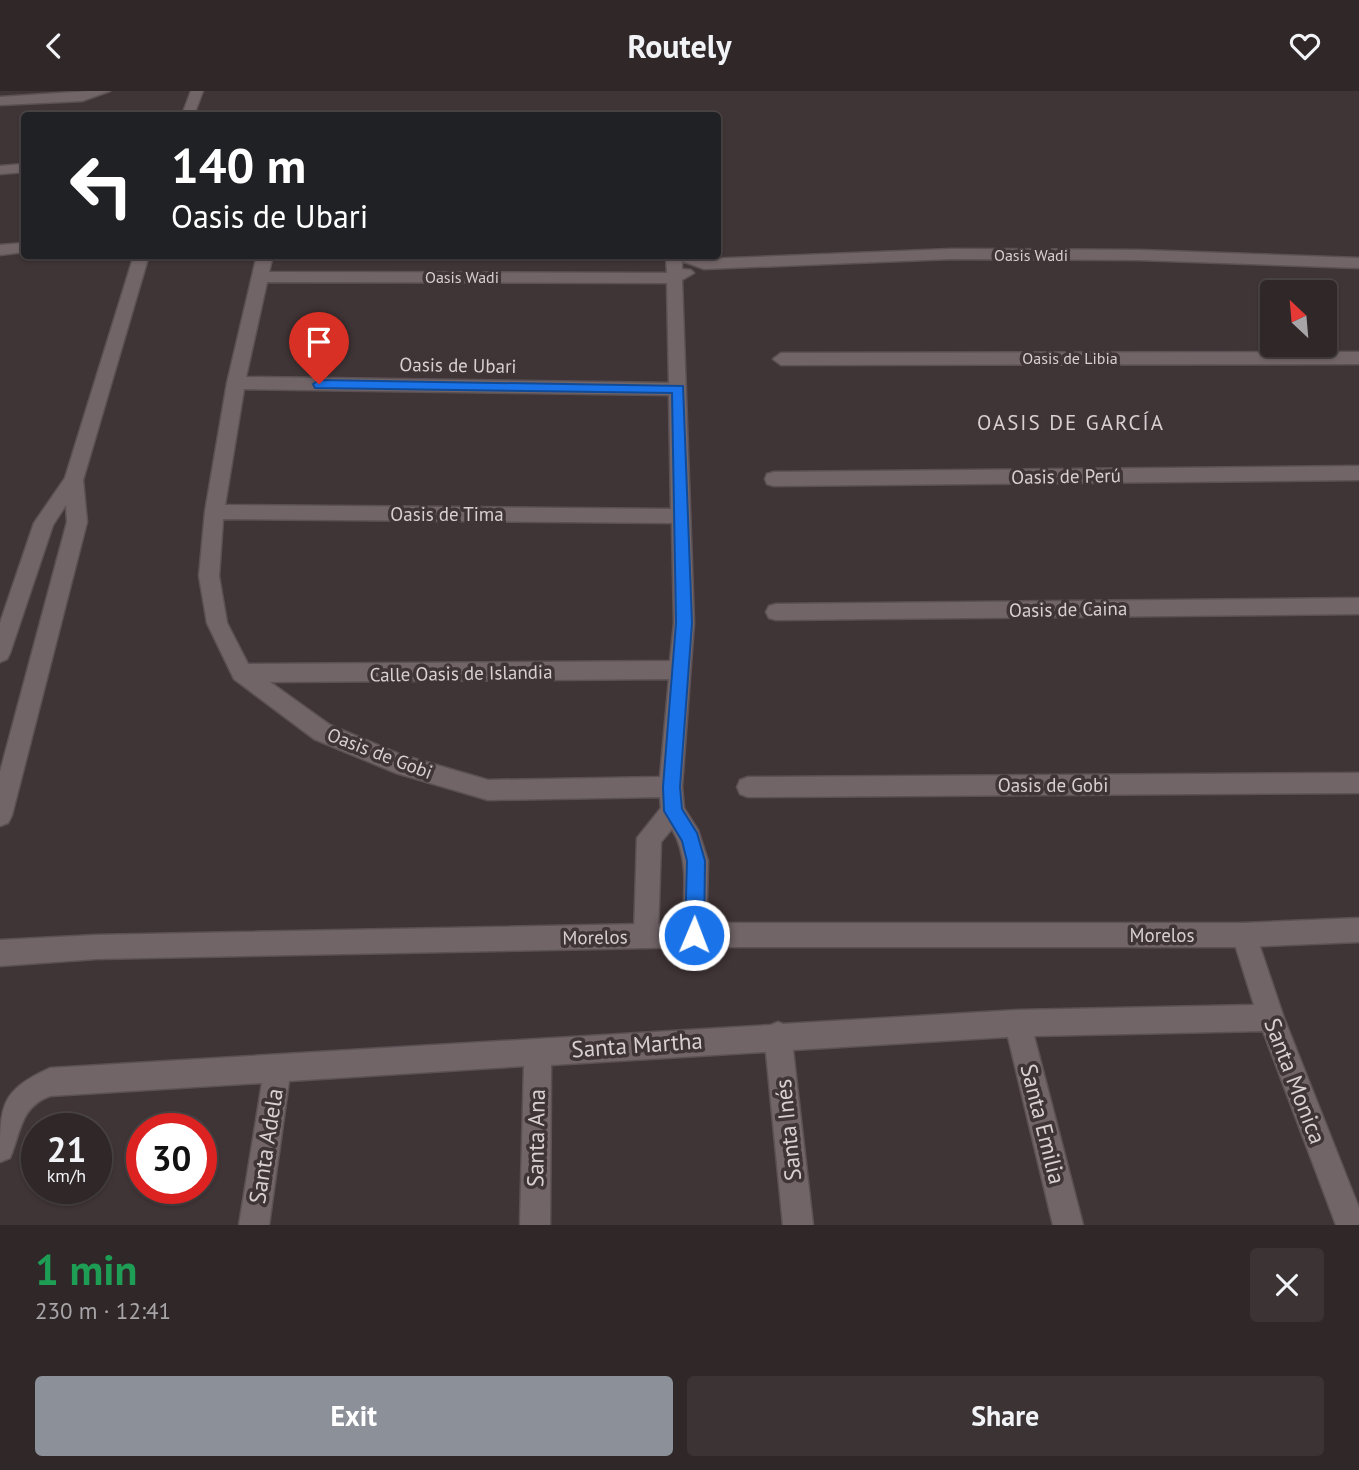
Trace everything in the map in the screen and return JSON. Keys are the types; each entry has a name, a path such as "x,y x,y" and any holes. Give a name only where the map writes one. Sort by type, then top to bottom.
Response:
{"street":[{"path":"189,112 197,91"},
{"path":"0,101 99,93"},
{"path":"0,170 21,168"},
{"path":"0,250 21,248"},
{"name":"Oasis Wadi","path":"691,259 704,264 951,254 1139,255 1359,263"},
{"path":"0,653 44,523 74,480 141,259"},
{"name":"Oasis de Gobi","path":"264,259 236,383 214,512 209,576 217,623 242,673 322,732 396,763 488,790 672,799"},
{"path":"646,936 649,838 672,799 684,623 674,259"},
{"name":"Oasis Wadi","path":"259,277 675,278 704,264"},
{"name":"Oasis de Libia","path":"781,359 1359,358"},
{"name":"Oasis de Ubari","path":"236,383 678,389"},
{"name":"Oasis de Perú","path":"774,479 1359,473"},
{"path":"0,815 78,522 74,480"},
{"name":"Oasis de Tima","path":"214,512 680,516"},
{"name":"Oasis de Caina","path":"776,612 1359,606"},
{"name":"Calle Oasis de Islandia","path":"242,673 680,670"},
{"name":"Oasis de Gobi","path":"748,787 1359,783"},
{"path":"672,799 690,838 696,861 694,935"},
{"name":"Morelos","path":"0,953 96,947 694,935 1244,935 1359,930"},
{"name":"Santa Monica","path":"1244,935 1271,1018 1350,1225"},
{"name":"Santa Martha","path":"0,1148 13,1106 20,1095 50,1082 778,1035 1018,1023 1271,1018"},
{"name":"Santa Emilia","path":"1018,1023 1068,1225"},
{"name":"Santa Inés","path":"778,1035 797,1225"},
{"name":"Santa Ana","path":"534,1225 538,1051"},
{"name":"Santa Adela","path":"254,1225 278,1066"}],"district":[{"name":"OASIS DE GARCÍA","path":"1071,423"}],"route":[{"path":"319,384 678,389 684,623 671,787 673,811 690,838 696,861 694,935"}]}
